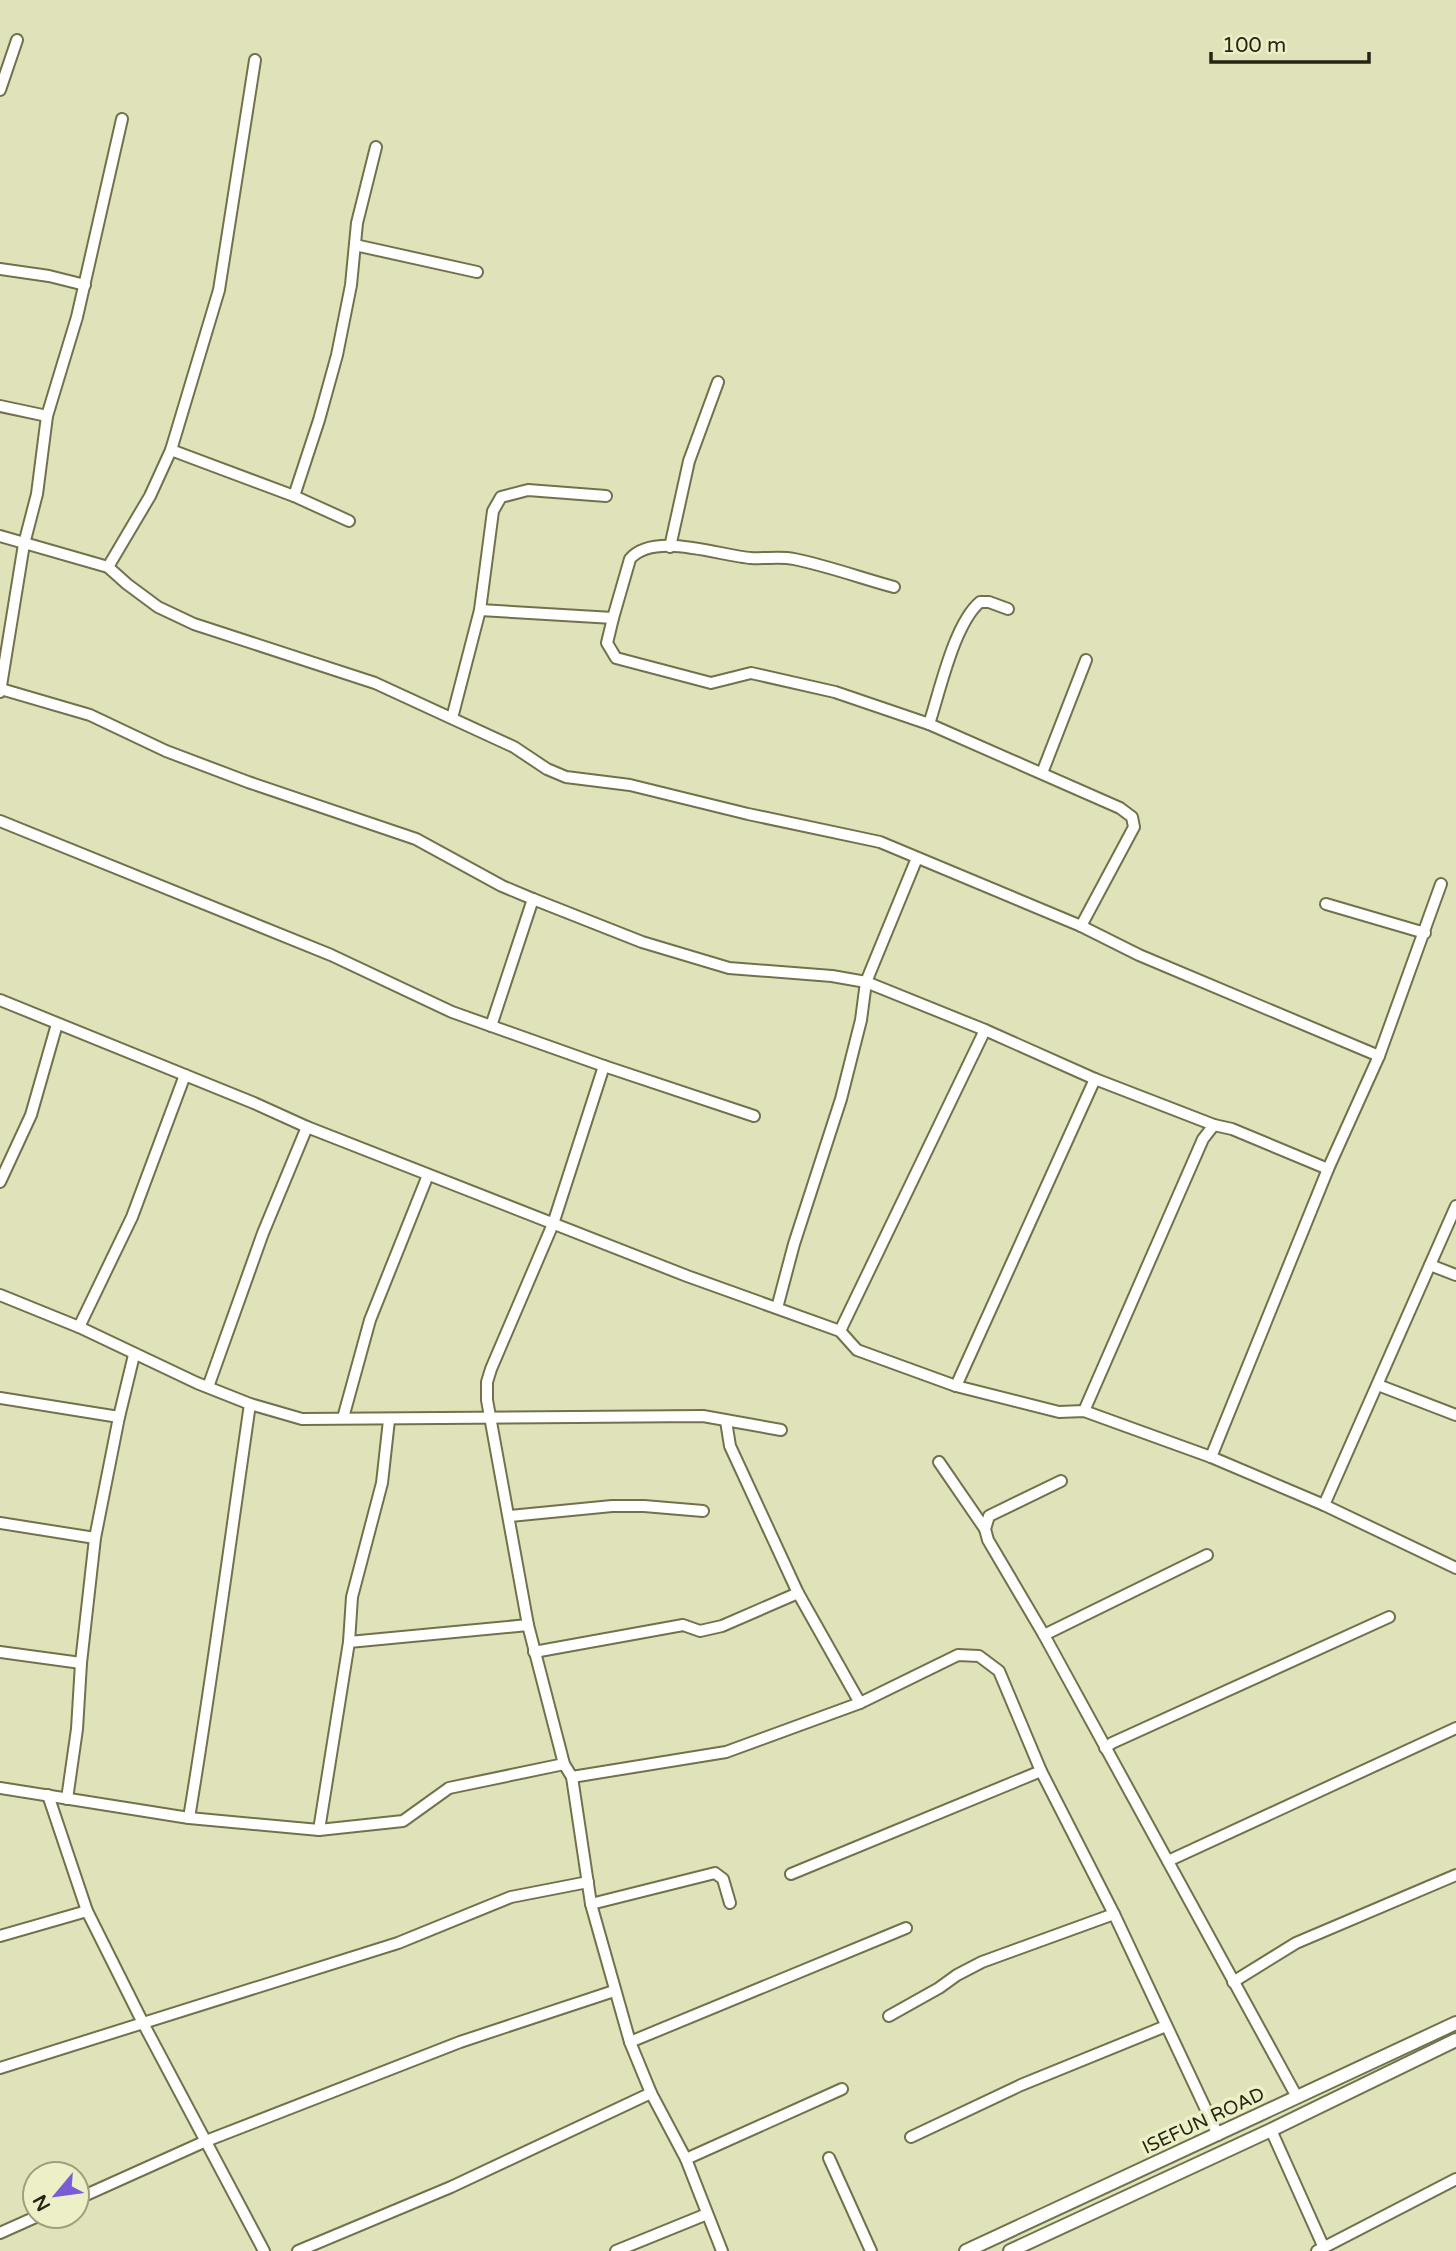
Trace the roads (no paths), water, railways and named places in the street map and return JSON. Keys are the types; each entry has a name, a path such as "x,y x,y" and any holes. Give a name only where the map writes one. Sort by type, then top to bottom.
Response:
{"street":[{"path":"0,90 17,40"},
{"path":"108,567 150,496 171,450 219,290 255,61"},
{"path":"122,118 85,285 47,416 37,494 24,544 1,691 90,715 155,746 248,782 416,839 502,886 642,942 729,968 832,976 866,982 985,1030 1095,1079 1214,1125 1232,1129 1328,1169"},
{"path":"294,496 337,355 351,285 357,223 376,147"},
{"path":"355,245 477,272"},
{"path":"0,269 49,276 85,285"},
{"path":"670,547 689,461 718,382"},
{"path":"0,405 47,416"},
{"path":"171,450 294,496 349,521"},
{"path":"452,718 481,610 493,511 501,497 528,490 606,496"},
{"path":"0,536 108,567 158,607 194,624 375,683 514,747 547,769 566,776 630,785 880,842 1379,1056"},
{"path":"894,587 792,558 750,558 686,546 645,550 630,559 607,643 616,657 711,683 751,673 835,692 929,724 1120,808 1132,817 1134,827 1081,926"},
{"path":"929,724 959,631 970,610 980,602 989,602 1008,609"},
{"path":"481,610 613,618"},
{"path":"1042,774 1086,660"},
{"path":"0,821 331,955 452,1012 754,1116"},
{"path":"776,1308 841,1099 861,1020 866,982 917,858"},
{"path":"1211,1457 1328,1169 1379,1056 1441,884"},
{"path":"491,1026 533,899"},
{"path":"1326,904 1424,933"},
{"path":"0,1000 428,1175 687,1276 840,1331 857,1350 956,1386 1059,1412 1084,1411 1211,1457 1324,1505 1456,1568"},
{"path":"0,1182 31,1115 57,1024"},
{"path":"840,1331 985,1030"},
{"path":"604,1066 553,1224 491,1369 487,1382 487,1400 528,1625 565,1764 572,1777 591,1904 614,1991 630,2042 652,2093 687,2159 722,2251"},
{"path":"79,1327 132,1217 185,1074"},
{"path":"956,1386 1095,1079"},
{"path":"1084,1411 1203,1139 1214,1125"},
{"path":"208,1387 263,1233 307,1127"},
{"path":"342,1418 370,1320 428,1175"},
{"path":"1324,1505 1456,1206"},
{"path":"1430,1265 1456,1275"},
{"path":"0,1295 79,1327 134,1355 208,1387 250,1404 302,1419 703,1416 781,1430"},
{"path":"67,1799 77,1729 81,1663 95,1538 134,1355"},
{"path":"1378,1385 1456,1415"},
{"path":"0,1398 119,1417"},
{"path":"189,1818 250,1404"},
{"path":"319,1830 349,1642 352,1598 382,1483 389,1420"},
{"path":"726,1421 730,1446 798,1593 860,1703"},
{"path":"939,1462 985,1529 988,1540 1044,1635 1297,2096"},
{"path":"985,1529 989,1516 1061,1480"},
{"path":"510,1517 612,1506 703,1511"},
{"path":"0,1523 95,1538"},
{"path":"1044,1635 1207,1555"},
{"path":"534,1652 683,1625 700,1631 722,1626 798,1593"},
{"path":"1105,1748 1389,1617"},
{"path":"349,1642 528,1625"},
{"path":"0,1652 81,1663"},
{"path":"572,1777 726,1752 860,1703 958,1655 979,1656 999,1671 1041,1771 1114,1914 1218,2135"},
{"path":"1168,1861 1456,1728"},
{"path":"0,1788 189,1818 319,1830 403,1821 449,1788 565,1764"},
{"path":"791,1874 1041,1771"},
{"path":"48,1795 87,1911 264,2251"},
{"path":"591,1904 715,1873 723,1879 730,1903"},
{"path":"1233,1982 1296,1943 1456,1875"},
{"path":"0,2068 398,1942 511,1897 588,1882"},
{"path":"0,1937 87,1911"},
{"path":"889,2016 982,1962 1114,1914"},
{"path":"630,2042 906,1928"},
{"path":"91,2193 206,2141 460,2042 614,1991"},
{"name":"ISEFUN ROAD","path":"966,2251 1456,2023"},
{"path":"911,2137 1021,2085 1166,2026"},
{"name":"ISEFUN ROAD","path":"1010,2251 1271,2130 1456,2040"},
{"path":"1394,2052 1400,2067"},
{"path":"687,2159 842,2089"},
{"path":"298,2251 451,2186 652,2093"},
{"path":"1271,2130 1321,2249 1456,2179"},
{"path":"829,2158 871,2251"},
{"path":"616,2251 707,2214"},
{"path":"0,2233 21,2224"}]}
